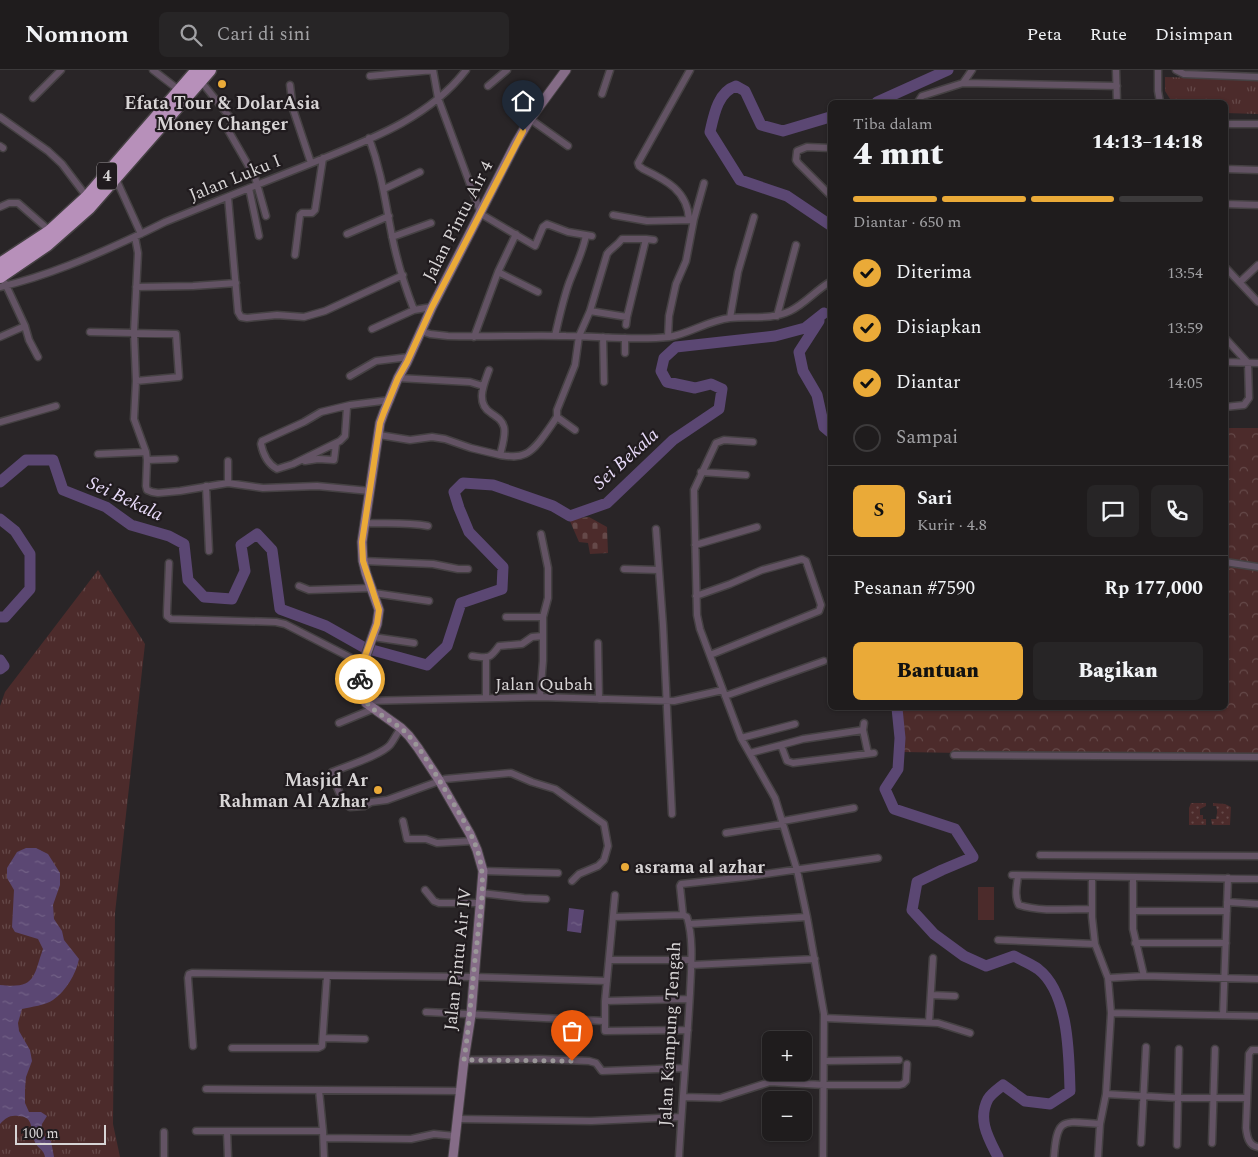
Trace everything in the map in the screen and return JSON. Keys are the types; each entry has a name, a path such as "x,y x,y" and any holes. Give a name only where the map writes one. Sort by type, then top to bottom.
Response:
{"highway":[{"name":"4","path":"2,278 87,197 180,90 199,75 210,70"},
{"name":"4","path":"2,278 69,227 116,178 199,75"}],"main road":[{"name":"Jalan Pintu Air 4","path":"364,660 373,638 379,610 363,561 362,542 380,435 380,423 398,378 432,307 516,143 530,119 566,70"},
{"path":"364,660 359,686 364,701"},
{"name":"Jalan Pintu Air IV","path":"364,701 409,736 439,780 473,842 482,871 471,1014 453,1157"}],"street":[{"path":"33,98 61,70"},
{"path":"154,70 180,90"},
{"path":"370,76 433,70 438,98 481,214 534,246 543,226 547,224 568,232 589,235 569,284 555,336"},
{"name":"Jalan Luku I","path":"2,278 50,273 401,124 438,98 466,70"},
{"path":"488,86 507,70"},
{"path":"602,94 610,70"},
{"path":"690,70 638,163 643,169 662,178 677,189 692,220"},
{"path":"964,83 972,70"},
{"path":"1116,70 1116,100"},
{"path":"1158,70 1160,100"},
{"path":"1176,70 1184,74 1258,77"},
{"path":"199,75 232,120 228,130 252,171 258,185 266,216"},
{"path":"919,100 922,96 964,83 1117,86"},
{"path":"290,85 293,108 311,163"},
{"path":"0,117 48,151 62,164 87,197"},
{"path":"530,119 568,146"},
{"path":"1228,124 1258,124"},
{"path":"369,138 384,189 392,237 414,310"},
{"path":"828,148 802,148 797,151 796,157 798,163 828,193"},
{"path":"295,255 300,215 302,213 312,213 315,210 323,158"},
{"path":"1228,169 1258,170"},
{"path":"384,189 420,172"},
{"path":"116,178 138,235 134,332 136,381 134,419 146,452 147,490 152,492 180,491 228,483 263,488 317,486 370,491"},
{"path":"668,337 669,316 674,292 686,260 692,220 704,183"},
{"path":"249,188 258,236"},
{"path":"228,197 238,312 241,317 277,315 297,317 325,311 403,275"},
{"path":"0,207 9,203 18,203 50,231"},
{"path":"1228,204 1258,205"},
{"path":"347,234 389,216"},
{"path":"614,216 647,221 692,220"},
{"path":"730,318 738,272 754,217"},
{"path":"392,237 431,223"},
{"path":"474,337 498,272 516,234"},
{"path":"380,435 410,440 432,437 500,455 514,456 525,454 544,436 557,417 558,406 575,365 579,336 590,311 610,249 625,238 654,240"},
{"path":"626,325 646,239"},
{"path":"778,316 796,245"},
{"path":"1240,282 1258,265"},
{"path":"1228,270 1258,302"},
{"path":"498,272 538,292"},
{"path":"2,278 38,357"},
{"path":"136,286 236,283"},
{"path":"421,331 430,334 474,337 668,337 707,323 730,318 778,316 792,310 828,283"},
{"path":"372,329 414,310 432,307"},
{"path":"590,311 627,317"},
{"path":"0,337 25,326"},
{"path":"90,332 176,334 179,368 177,378 136,381"},
{"path":"603,338 604,382"},
{"path":"625,338 625,353"},
{"path":"1228,341 1248,363 1249,398 1248,402 1241,406 1228,407"},
{"path":"350,376 376,362 409,357"},
{"path":"1228,362 1258,363"},
{"path":"489,370 483,386 482,405 498,418 503,426 504,431 500,455"},
{"path":"398,378 470,382 483,386"},
{"path":"336,444 334,460 318,459 274,468 263,452 261,444 262,441 321,412 390,400"},
{"path":"0,422 56,406"},
{"path":"293,464 336,444 345,436 346,407"},
{"path":"557,417 575,430"},
{"path":"753,442 719,441 716,443 694,490 698,623 741,738 775,798 797,870 815,959 824,1018 823,1157"},
{"path":"98,454 146,452"},
{"path":"147,460 175,459"},
{"path":"228,461 228,483"},
{"path":"701,472 746,475"},
{"path":"206,486 209,551"},
{"path":"365,523 428,526"},
{"path":"695,545 757,527"},
{"path":"656,529 663,625 672,814"},
{"path":"540,698 543,661 543,617 548,598 548,568 542,534"},
{"path":"696,596 762,570 802,559 806,560 821,605 819,611 710,655"},
{"path":"363,561 433,564 468,569"},
{"path":"169,562 166,611 167,616 171,619 276,622 285,624 364,660"},
{"path":"1228,562 1258,566"},
{"path":"624,570 658,570"},
{"path":"299,586 309,590 373,591 429,601"},
{"path":"506,617 543,617"},
{"path":"472,656 486,657 493,655 499,646 516,645 524,643 532,637 543,636"},
{"path":"373,638 414,643"},
{"path":"598,644 598,699"},
{"path":"486,657 486,698"},
{"name":"Jalan Qubah","path":"364,701 486,698 683,700 724,693 824,661"},
{"path":"339,723 372,709"},
{"path":"741,738 795,724"},
{"path":"750,754 781,745 803,739 864,727 871,753 793,763 787,761 781,745"},
{"path":"400,728 390,745 381,751 364,760 332,772 342,800 350,807 364,806 371,802 386,800 439,780 511,773 555,789 604,824 608,846 604,860 598,866 579,874 572,881"},
{"path":"954,755 1258,757"},
{"path":"726,833 854,808"},
{"path":"403,821 407,839 429,840 437,843 473,842"},
{"path":"1040,855 1258,856"},
{"path":"612,917 683,915 681,884 878,858"},
{"path":"482,871 558,873"},
{"path":"1091,910 1062,910 1019,905 1015,876 1228,878 1258,880"},
{"path":"1092,878 1091,910 1095,944 1108,978 1111,1012 1106,1094 1100,1124 1098,1157"},
{"path":"1133,878 1132,911 1136,943 1144,976"},
{"path":"1223,1015 1228,878"},
{"path":"424,890 434,902 481,903"},
{"path":"481,893 546,899"},
{"path":"615,895 604,1029 607,1032 688,1030"},
{"path":"1227,902 1258,904"},
{"path":"1132,911 1227,911"},
{"name":"Jalan Kampung Tengah","path":"679,1157 691,963 689,924 687,917 683,915"},
{"path":"689,924 807,917"},
{"path":"998,940 1095,944"},
{"path":"1136,943 1226,943"},
{"path":"929,1022 933,958"},
{"path":"609,960 691,963 815,959"},
{"path":"193,1046 189,974 474,977 607,981"},
{"path":"232,1048 318,1048 322,1046 327,975"},
{"path":"1108,978 1144,976 1258,978"},
{"path":"931,995 955,996"},
{"path":"605,1001 690,999"},
{"path":"426,1012 604,1021"},
{"path":"1111,1012 1258,1016"},
{"path":"824,1018 929,1022 944,1024 970,1033"},
{"path":"324,1038 365,1039"},
{"path":"1141,1143 1146,1047"},
{"path":"1177,1145 1179,1048"},
{"path":"1212,1143 1215,1049"},
{"path":"1258,1050 1252,1050 1249,1054 1246,1134 1251,1144 1258,1147"},
{"path":"464,1060 539,1059 589,1061 596,1064 602,1071 685,1068"},
{"path":"825,1061 899,1060"},
{"path":"683,1097 720,1098 767,1082 824,1085 903,1084 906,1081 906,1064"},
{"path":"206,1090 460,1092"},
{"path":"319,1090 324,1157"},
{"path":"1106,1094 1178,1098 1247,1098"},
{"path":"457,1119 591,1121 681,1117"},
{"path":"1054,1157 1058,1131 1063,1125 1068,1122 1100,1124"},
{"path":"196,1131 411,1138 434,1134 455,1136"},
{"path":"164,1132 164,1157"},
{"path":"227,1132 228,1157"}],"green space":[{"path":"1165,77 1258,80 1258,114 1228,113 1228,100 1171,100 1165,91"},
{"path":"1228,428 1258,428 1258,758 903,752 900,710 1228,710"},
{"path":"589,517 607,527 608,553 590,554 588,543 579,542 569,519"},
{"path":"98,570 145,644 115,913 113,1124 120,1157 0,1157 0,706 5,692"},
{"path":"1191,803 1206,803 1206,806 1200,809 1200,815 1203,815 1203,819 1206,819 1206,825 1189,825 1189,808"},
{"path":"1213,803 1225,804 1231,807 1230,825 1212,825 1211,819 1216,819 1217,812 1216,806 1213,806"},
{"path":"978,887 994,887 994,920 978,920"}],"water":[{"path":"26,848 36,848 48,854 60,873 60,885 53,905 54,919 62,931 64,940 79,959 73,976 62,992 50,1002 22,1009 18,1023 19,1031 30,1050 32,1061 26,1077 25,1103 29,1112 41,1112 47,1116 42,1124 41,1134 51,1141 54,1157 45,1157 34,1140 30,1122 24,1117 12,1116 0,1124 0,985 12,986 27,983 34,974 43,949 38,939 15,932 12,927 14,890 7,878 7,868 17,852"},
{"path":"569,908 584,910 581,933 567,931"}],"waterway":[{"path":"881,100 948,70"},
{"path":"828,118 783,131 761,125 745,91 736,86 721,98 715,111 710,132 740,180 787,196 828,224"},
{"name":"Sei Bekala","path":"0,482 26,460 53,460 63,490 106,507 131,525 169,536 184,544 188,580 204,597 232,599 245,571 241,545 257,534 272,550 280,609 326,626 365,648 427,665 447,646 461,603 502,589 503,567 469,532 459,508 454,492 463,483 493,485 553,506 570,516 607,503 673,440 719,409 722,389 711,384 695,388 667,382 661,371 664,358 676,347 775,336 805,328 824,313"},
{"path":"819,321 799,352 803,371 817,395 824,427 828,430"},
{"name":"Sei Bekala","path":"0,519 15,531 30,554 30,589 5,617 0,617"},
{"name":"Sei Bekala","path":"0,660 4,666 0,669"},
{"path":"897,710 900,738 898,769 885,789 894,809 955,829 973,857 917,882 912,910 934,934 964,956 986,966 1014,956 1038,969 1056,993 1065,1026 1068,1043 1070,1091 1050,1104 1025,1101 1003,1085 988,1099 985,1107 984,1122 998,1157"}],"way so far":[{"path":"360,679 360,692 364,701 409,736 439,780 470,834 480,858 482,871 481,903 471,1014 464,1060 539,1059 572,1061"}],"place":[{"name":"Efata Tour & DolarAsia Money Changer","path":"222,84"},
{"name":"Masjid Ar Rahman Al Azhar","path":"378,790"},
{"name":"asrama al azhar","path":"625,867"}],"route":[{"path":"360,679 365,656 377,624 379,610 366,573 362,542 380,435 380,423 398,378 432,307 523,131"}]}
